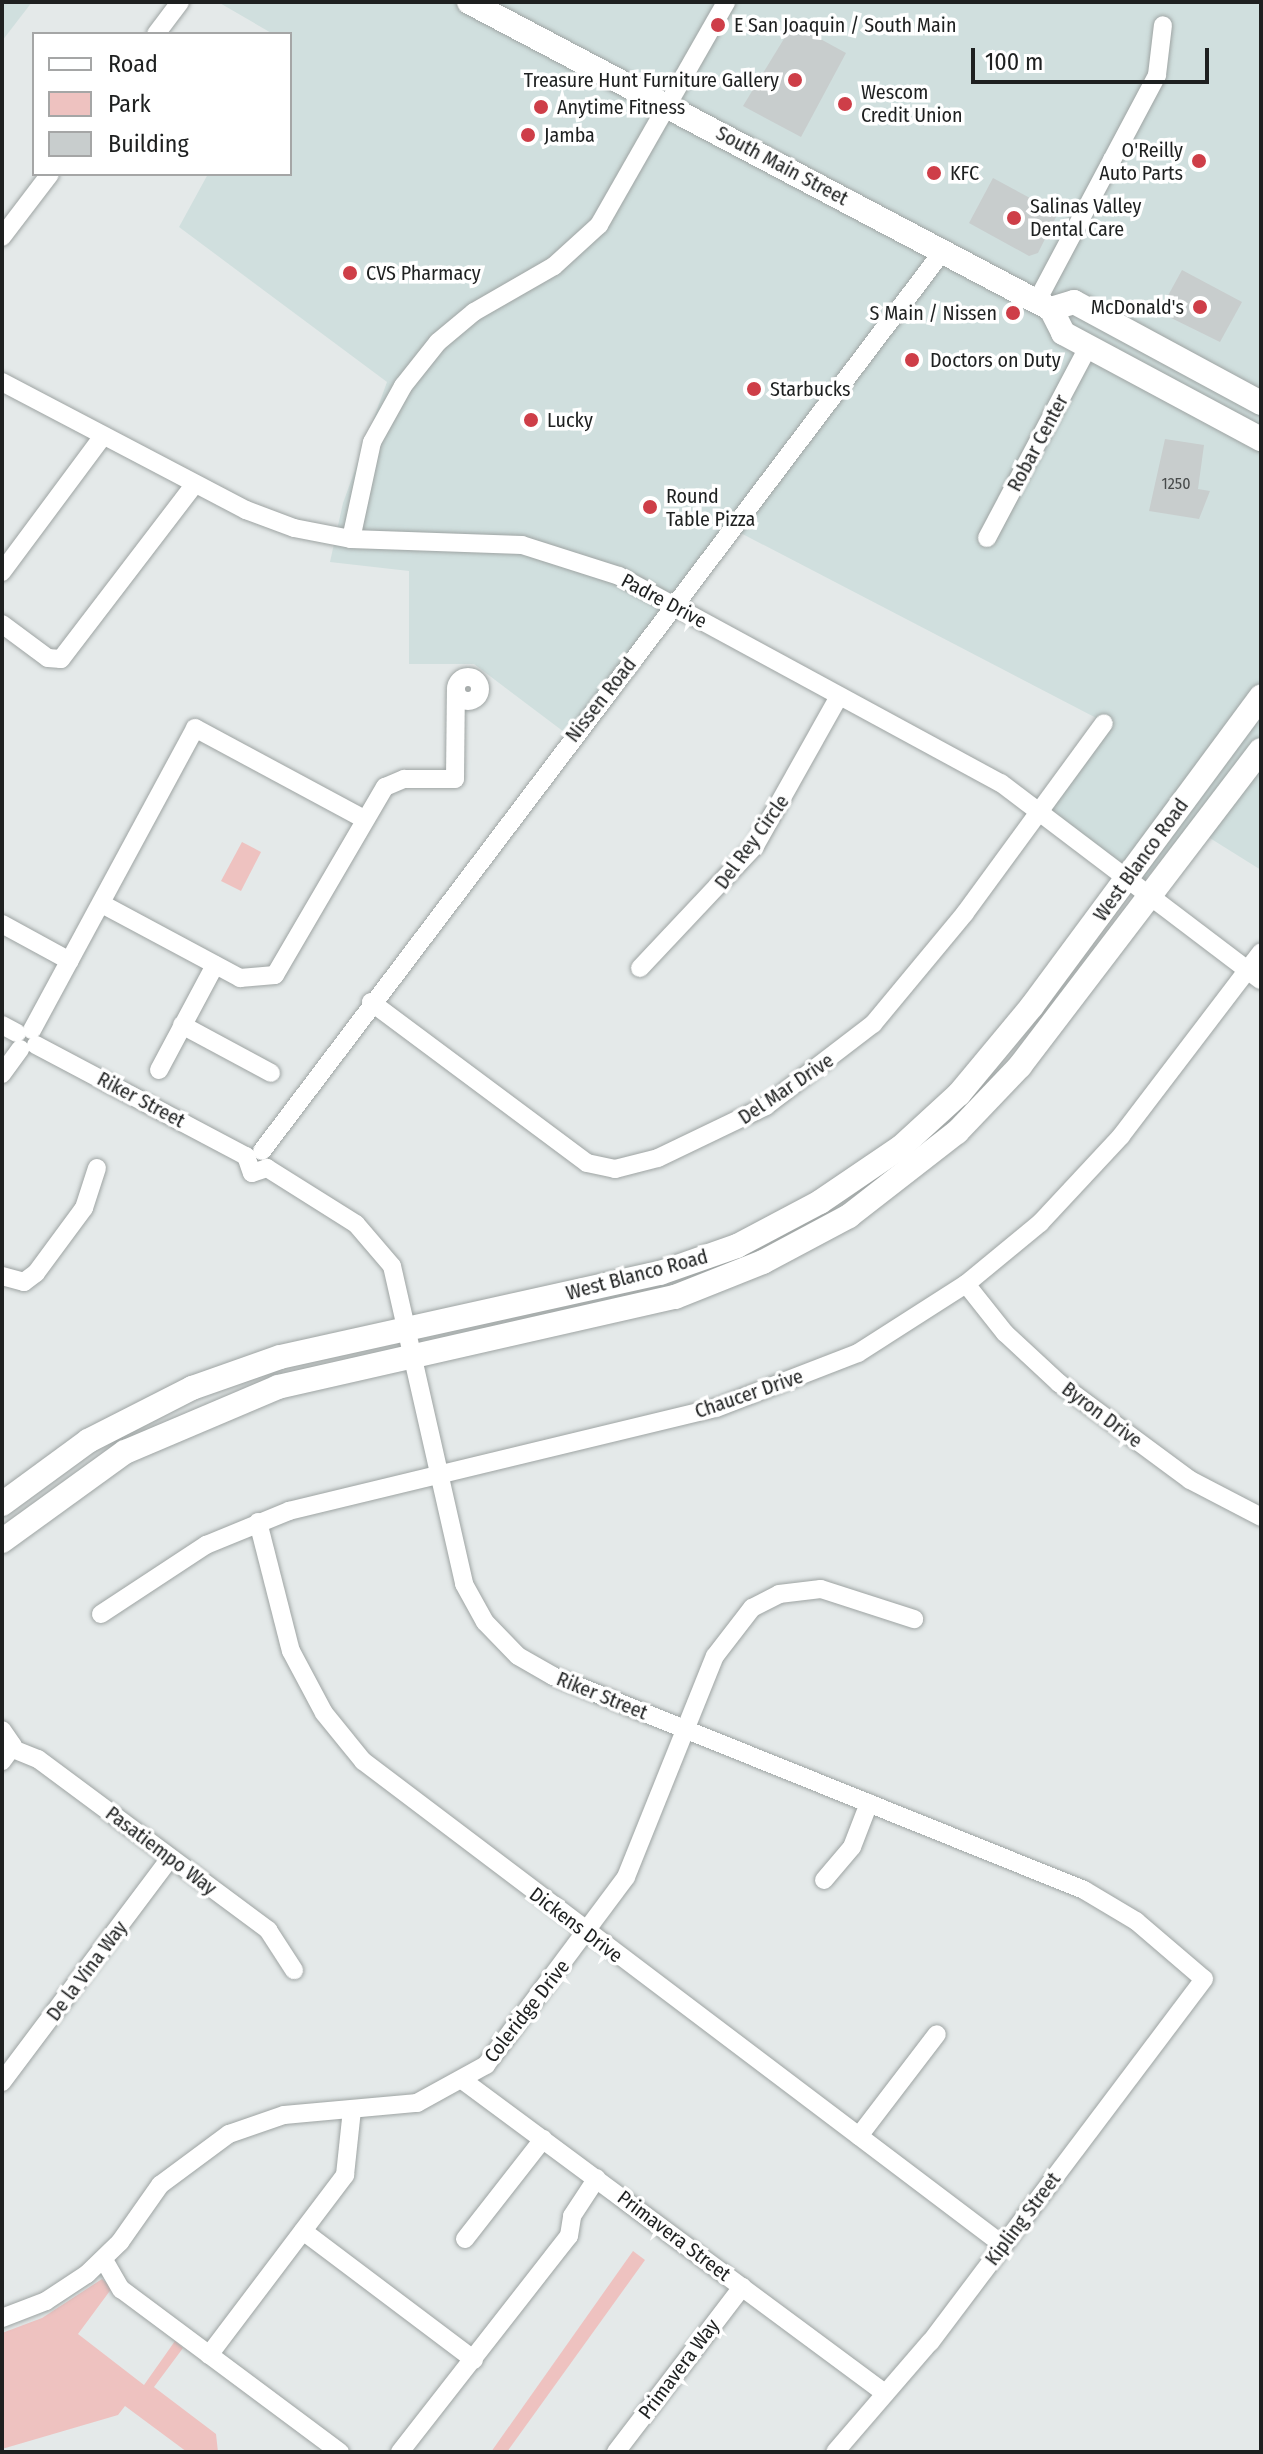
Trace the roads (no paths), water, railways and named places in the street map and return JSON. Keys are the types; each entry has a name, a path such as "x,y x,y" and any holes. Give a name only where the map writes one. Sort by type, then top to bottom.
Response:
{"main road":[{"name":"South Main Street","path":"469,2 1044,305 1063,333 1261,439"},
{"name":"South Main Street","path":"1044,305 1074,302 1261,403"},
{"name":"West Blanco Road","path":"2,1504 88,1441 192,1388 280,1357 660,1273 737,1246 820,1202 901,1147 959,1094 1129,878 1261,697"},
{"name":"West Blanco Road","path":"2,1541 62,1491 161,1433 278,1387 675,1297 763,1262 849,1216 913,1169 989,1100 1261,750"}],"street":[{"path":"158,32 180,2"},
{"path":"351,539 372,442 418,365 474,312 578,247 616,201 726,2"},
{"path":"1044,305 1157,75 1163,25"},
{"path":"2,237 48,176"},
{"name":"Nissen Road","path":"259,1158 371,1002 943,251"},
{"name":"Robar Center","path":"987,538 1088,347"},
{"name":"Padre Drive","path":"2,382 195,484 274,521 351,539 522,545 577,559 674,606 838,698 1001,783 1254,975"},
{"path":"2,572 103,436"},
{"path":"2,624 48,658 61,659 195,484"},
{"path":"102,904 215,965 256,981 281,970 364,819 390,784 455,779 456,689"},
{"name":"Del Rey Circle","path":"640,968 755,846 838,698"},
{"name":"Del Mar Drive","path":"371,1002 587,1163 609,1169 637,1165 766,1106 849,1045 934,952 1104,723"},
{"path":"2,1074 21,1036 70,961 102,904 195,728 364,819"},
{"path":"2,924 70,961"},
{"name":"Chaucer Drive","path":"101,1614 193,1552 258,1522 340,1496 442,1476 716,1408 858,1353 966,1284 1088,1174 1254,975 1261,952"},
{"path":"159,1070 215,965"},
{"path":"182,1025 271,1073"},
{"name":"Riker Street","path":"21,1036 259,1158 356,1224 378,1246 399,1283 464,1584 500,1639 553,1676 1084,1890 1160,1939 1204,1979"},
{"path":"2,1276 24,1282 36,1273 84,1208 97,1168"},
{"name":"Byron Drive","path":"966,1284 1005,1333 1059,1383 1200,1487 1261,1517"},
{"name":"Dickens Drive","path":"258,1522 291,1651 342,1737 393,1788 1003,2245"},
{"name":"Coleridge Drive","path":"2,2318 46,2301 104,2260 160,2185 211,2145 265,2119 417,2103 465,2082 511,2036 588,1934 626,1877 725,1637 766,1599 807,1588 834,1590 914,1619"},
{"path":"2,1730 7,1755"},
{"name":"Pasatiempo Way","path":"7,1755 38,1759 268,1930 294,1970"},
{"path":"824,1880 852,1847 869,1803"},
{"name":"De la Vina Way","path":"2,2082 170,1858"},
{"name":"Kipling Street","path":"835,2452 882,2391 930,2342 1204,1979"},
{"path":"859,2136 937,2034"},
{"name":"Primavera Street","path":"465,2082 882,2391"},
{"path":"209,2355 350,2166 352,2110"},
{"path":"465,2239 543,2139"},
{"path":"400,2452 569,2236 572,2216 597,2178"},
{"path":"303,2231 474,2360"},
{"path":"104,2260 121,2289 340,2452"},
{"name":"Primavera Way","path":"616,2452 742,2287"}],"place":[{"name":"E San Joaquin / South Main","path":"718,25"},
{"name":"Treasure Hunt Furniture Gallery","path":"795,80"},
{"name":"Wescom Credit Union","path":"845,104"},
{"name":"Anytime Fitness","path":"541,107"},
{"name":"Jamba","path":"528,135"},
{"name":"O'Reilly Auto Parts","path":"1199,161"},
{"name":"KFC","path":"934,173"},
{"name":"Salinas Valley Dental Care","path":"1014,218"},
{"name":"CVS Pharmacy","path":"350,273"},
{"name":"McDonald's","path":"1200,307"},
{"name":"S Main / Nissen","path":"1013,313"},
{"name":"Doctors on Duty","path":"912,360"},
{"name":"Starbucks","path":"754,389"},
{"name":"Lucky","path":"531,420"},
{"name":"Round Table Pizza","path":"650,507"}]}
